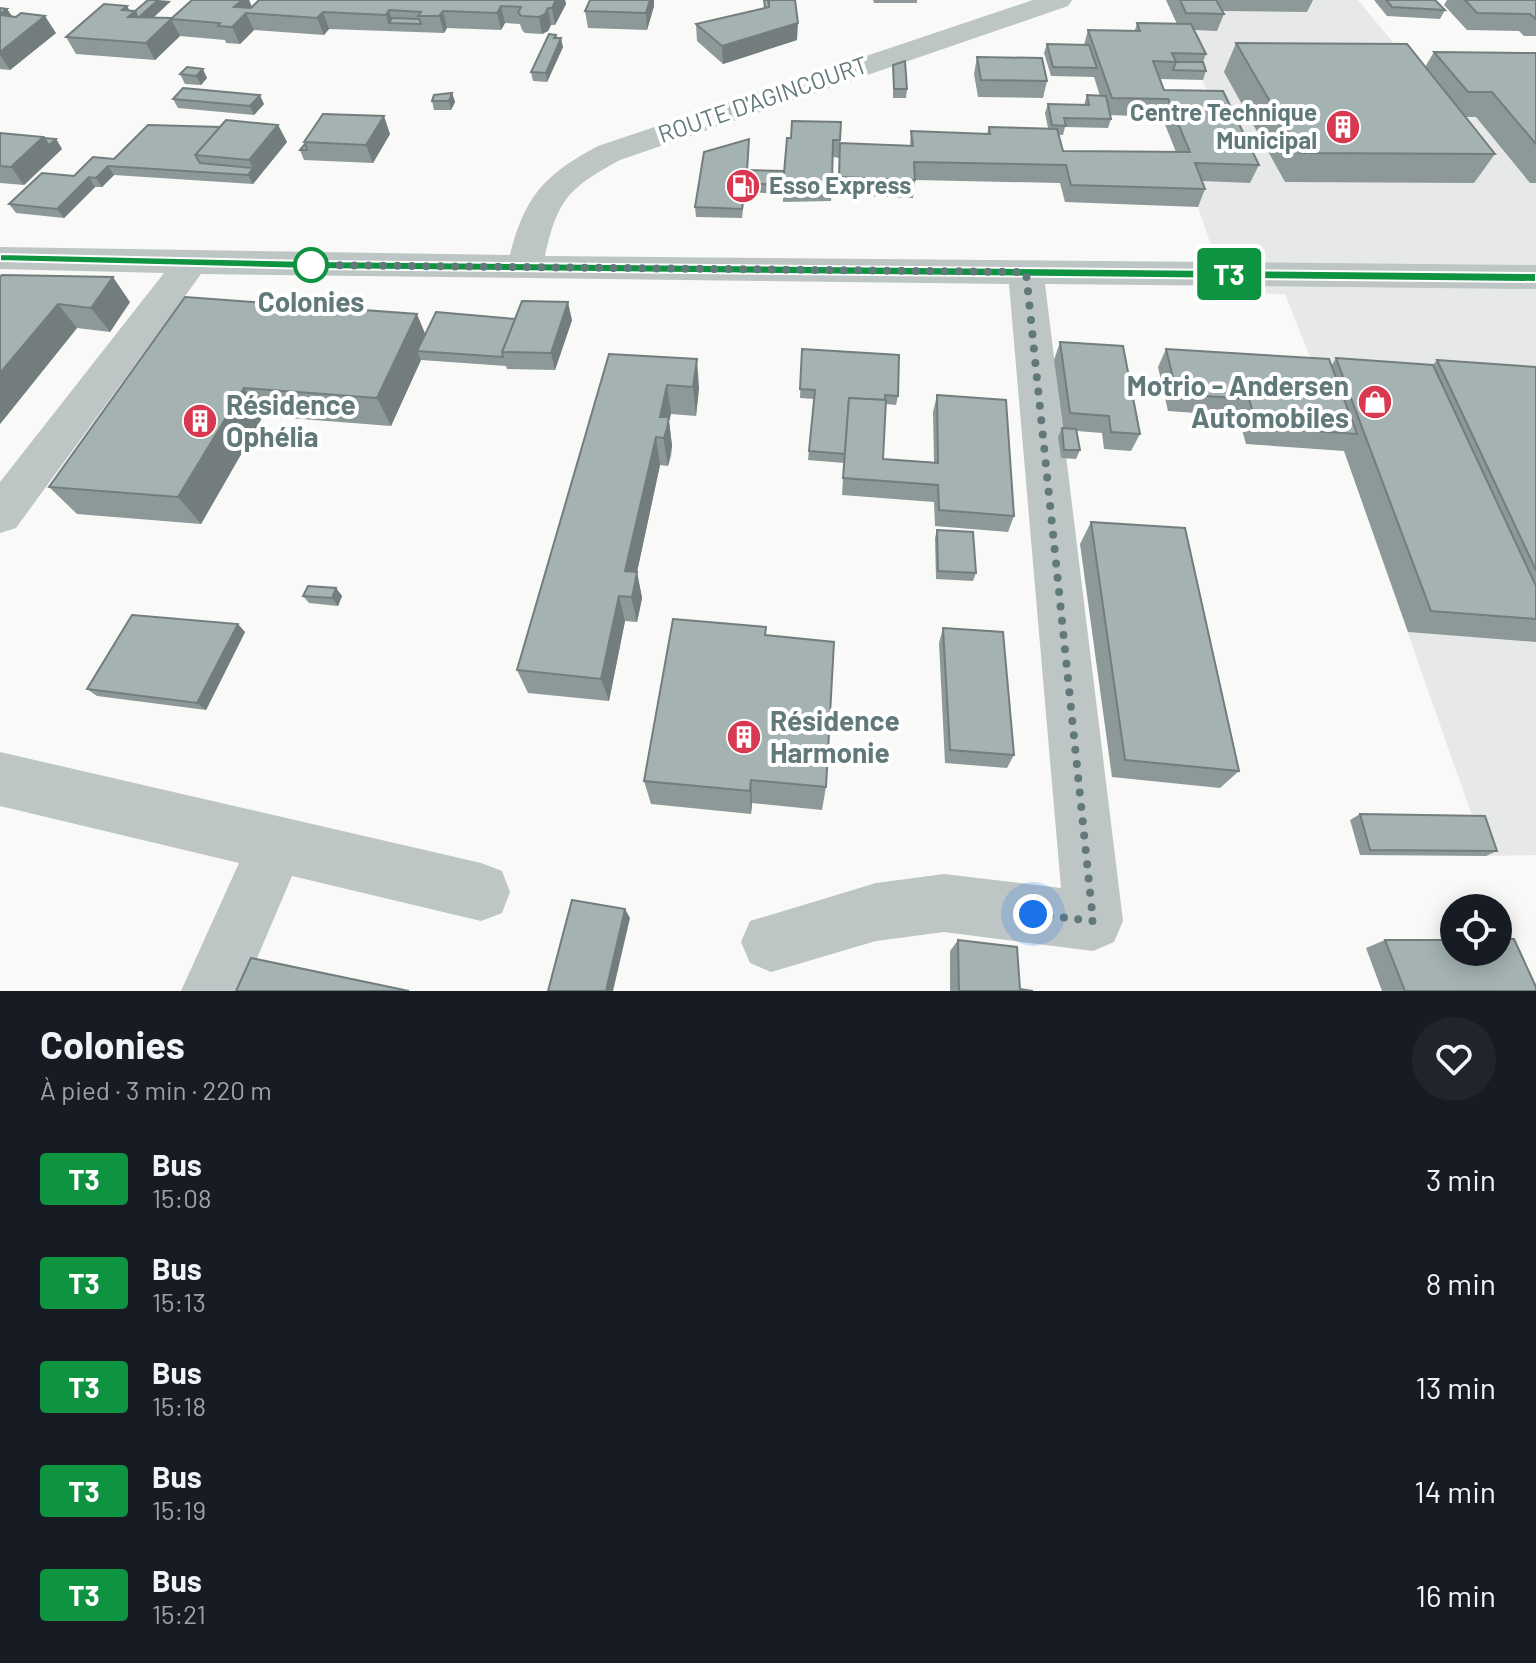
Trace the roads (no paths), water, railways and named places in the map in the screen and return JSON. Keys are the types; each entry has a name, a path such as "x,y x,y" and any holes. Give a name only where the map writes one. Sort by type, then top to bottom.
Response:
{"street":[{"name":"ROUTE D'AGINCOURT","path":"525,266 537,213 545,199 579,169 609,153 1059,0"},
{"path":"0,258 191,263 1536,277"},
{"path":"0,515 191,263"},
{"path":"771,942 876,912 944,903 1093,921 1026,272"},
{"path":"0,779 481,892"},
{"path":"212,991 278,843"}],"place":[{"name":"Centre Technique Municipal","path":"1343,127"},
{"name":"Esso Express","path":"743,186"},
{"name":"Colonies","path":"311,265"},
{"name":"Motrio - Andersen Automobiles","path":"1375,402"},
{"name":"Résidence Ophélia","path":"200,421"},
{"name":"Résidence Harmonie","path":"744,737"}]}
